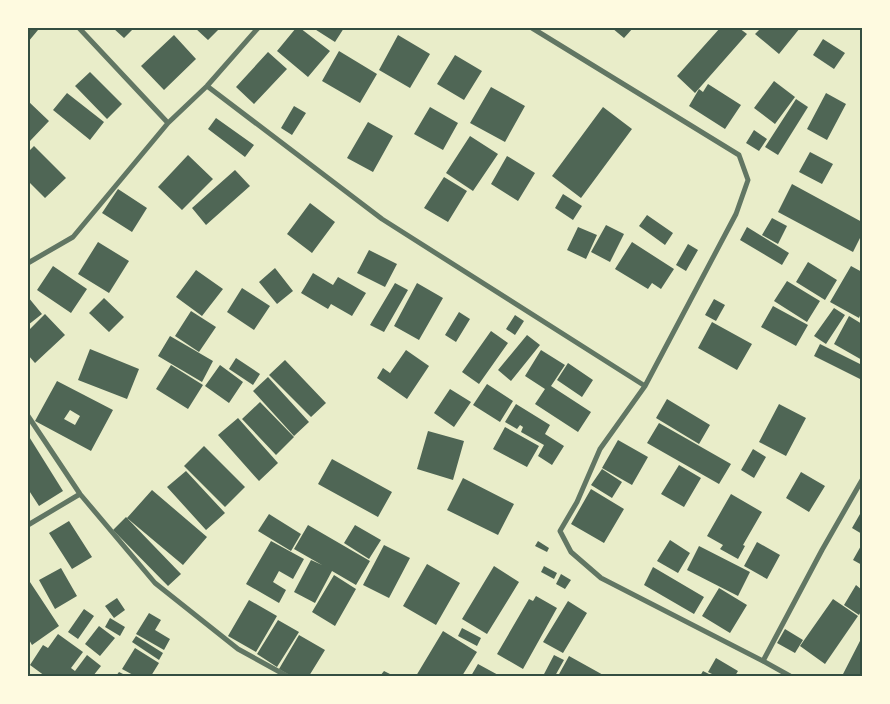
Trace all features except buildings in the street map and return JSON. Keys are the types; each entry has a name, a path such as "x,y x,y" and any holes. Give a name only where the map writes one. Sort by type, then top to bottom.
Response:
{"street":[{"path":"79,28 168,123"},
{"path":"28,264 73,238 168,123 207,86 258,28"},
{"path":"532,28 739,155 748,180 736,214 645,386 600,449 577,502 560,531 571,552 601,578 790,676"},
{"path":"207,86 382,219 645,386"},
{"path":"28,416 80,494 155,583 238,648 287,676"},
{"path":"763,661 822,550 862,480"},
{"path":"28,525 80,494"}]}
